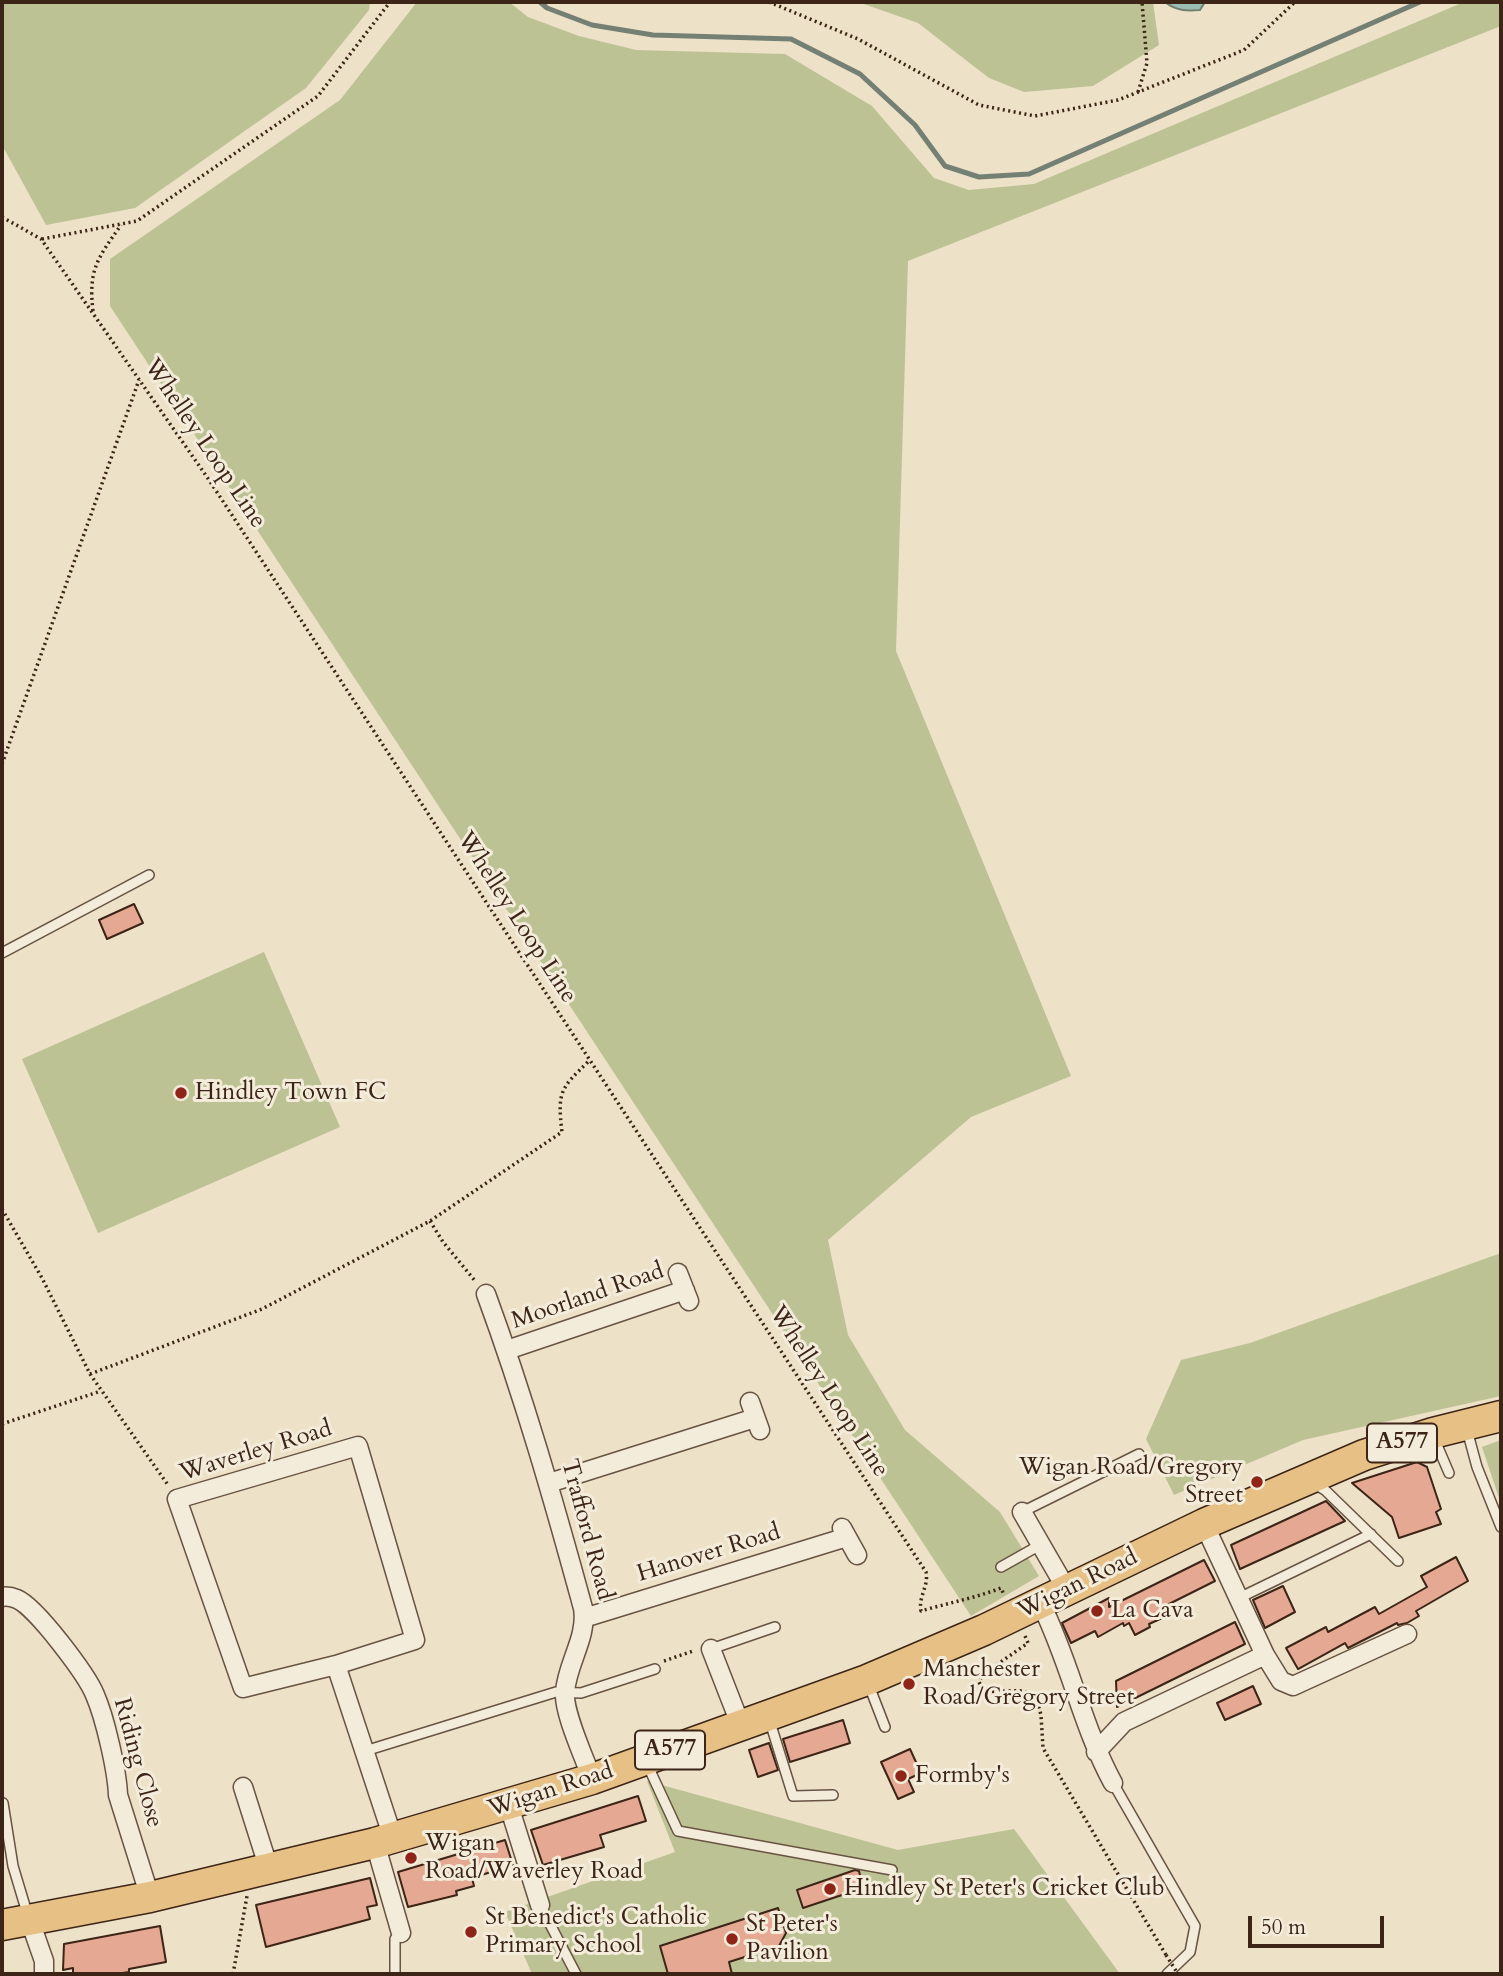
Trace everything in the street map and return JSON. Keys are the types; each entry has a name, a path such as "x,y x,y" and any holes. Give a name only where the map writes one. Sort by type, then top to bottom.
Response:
{"highway":[{"name":"A577","path":"1305,1478 1364,1455 1433,1433 1501,1416"},
{"name":"Wigan Road","path":"16,1923 150,1897 384,1841 592,1779 867,1680 985,1630 1305,1478"}],"street":[{"name":"Moorland Road","path":"507,1350 684,1288"},
{"name":"Trafford Road","path":"486,1294 507,1350 549,1483 584,1618 565,1692 566,1707 592,1779"},
{"path":"549,1483 755,1417"},
{"name":"Waverley Road","path":"358,1446 415,1640 336,1665 243,1688 177,1499 358,1446"},
{"path":"1022,1513 1068,1590"},
{"path":"1204,1524 1265,1655 1281,1681 1293,1686 1407,1634"},
{"name":"Hanover Road","path":"584,1618 845,1532 857,1555"},
{"name":"Riding Close","path":"2,1597 18,1599 38,1617 88,1681 96,1697 118,1778 118,1795 150,1897"},
{"path":"1041,1604 1077,1693 1096,1752 1112,1783"},
{"path":"711,1649 755,1721"},
{"path":"1096,1752 1124,1722 1265,1655"},
{"path":"336,1665 365,1751 401,1933"},
{"path":"243,1787 260,1871"},
{"path":"509,1805 540,1905"},
{"path":"16,1923 44,1961 44,1974"}],"lane":[{"path":"2,953 149,875"},
{"path":"1466,1425 1477,1467 1501,1527"},
{"path":"1433,1433 1449,1473"},
{"path":"1022,1513 1139,1454"},
{"path":"1305,1478 1325,1490 1398,1561"},
{"path":"1239,1598 1371,1534"},
{"path":"1001,1566 1040,1545"},
{"path":"711,1649 775,1627"},
{"path":"365,1751 556,1692 581,1693 655,1669"},
{"path":"867,1680 885,1727"},
{"path":"755,1721 793,1797 833,1796"},
{"path":"645,1759 678,1830 892,1870"},
{"path":"1112,1783 1195,1926 1190,1952 1167,1974"},
{"path":"3,1803 13,1866 16,1923"},
{"path":"540,1905 576,1974"},
{"path":"395,1974 395,1939 401,1933"}],"path":[{"path":"383,2 384,10"},
{"path":"41,239 137,221 318,96 390,2"},
{"path":"769,2 858,39 979,105 1035,117 1118,100 1244,50 1295,2"},
{"path":"1138,92 1147,63 1142,2"},
{"name":"Whelley Loop Line","path":"2,217 41,239 207,477 926,1572 928,1577 919,1602 921,1611 951,1601 981,1596 1001,1588 1007,1601"},
{"path":"94,313 90,289 96,261 122,224"},
{"path":"2,764 139,379"},
{"path":"90,1374 262,1309 430,1221 562,1132 558,1105 564,1085 589,1061"},
{"path":"2,1209 42,1278 90,1374 177,1499"},
{"path":"430,1221 443,1242 486,1294"},
{"path":"2,1424 101,1391"},
{"path":"1022,1630 1028,1643 982,1675 980,1686 987,1691 1025,1692 1036,1697 1041,1714 1043,1748 1178,1974"},
{"path":"655,1669 658,1664 693,1651 711,1649"},
{"path":"233,1974 260,1871"}],"green space":[{"path":"2,2 370,2 369,10 306,88 135,208 46,225 2,145"},
{"path":"417,2 509,2 528,17 579,36 636,50 785,54 872,106 934,178 969,190 1034,184 1464,2 1501,2 1501,26 908,261 896,651 1071,1076 971,1117 828,1240 848,1335 905,1430 1000,1512 1039,1576 971,1616 110,306 110,259 340,100"},
{"path":"858,2 1153,2 1159,45 1093,86 1024,92 989,78 918,23"},
{"name":"Hindley Town FC","path":"264,952 340,1127 98,1233 22,1059"},
{"path":"1501,1253 1501,1396 1303,1440 1174,1495 1146,1439 1181,1360 1250,1343"},
{"path":"1501,1440 1501,1504 1482,1447"},
{"path":"647,1781 898,1850 1014,1829 1120,1974 532,1974 505,1912 675,1852"}],"water":[{"path":"1165,2 1205,2 1200,10 1191,10 1177,9"}],"building":[{"path":"134,904 143,923 107,939 99,920"},
{"path":"1417,1462 1427,1467 1441,1509 1436,1512 1441,1524 1399,1538 1392,1517 1352,1483"},
{"path":"1326,1501 1345,1521 1240,1569 1231,1545"},
{"path":"1456,1557 1468,1581 1416,1611 1419,1616 1407,1623 1397,1623 1348,1648 1345,1643 1298,1669 1286,1648 1326,1627 1328,1632 1375,1607 1379,1614 1427,1587 1421,1576"},
{"path":"1204,1560 1215,1581 1165,1606 1169,1615 1149,1624 1150,1627 1135,1635 1129,1623 1124,1626 1123,1623 1098,1637 1095,1631 1071,1643 1062,1623 1109,1598 1109,1607"},
{"path":"1283,1586 1295,1612 1265,1628 1253,1600"},
{"path":"1235,1622 1245,1644 1117,1707 1116,1681"},
{"path":"1253,1686 1261,1704 1225,1720 1217,1703"},
{"path":"843,1720 850,1743 790,1762 783,1739"},
{"path":"769,1743 778,1770 758,1777 749,1750"},
{"name":"Formby's","path":"910,1749 921,1773 908,1779 914,1792 898,1799 881,1762"},
{"path":"638,1796 646,1821 600,1835 604,1847 543,1865 531,1830"},
{"path":"505,1840 513,1865 472,1878 474,1886 456,1891 457,1895 408,1907 398,1872"},
{"name":"Hindley St Peter's Cricket Club","path":"855,1870 859,1871 863,1888 803,1908 797,1890"},
{"path":"370,1878 377,1905 367,1907 370,1919 266,1947 256,1905"},
{"name":"St Peter's Pavilion","path":"778,1908 786,1933 779,1946 729,1962 732,1974 668,1974 660,1946"},
{"path":"160,1926 166,1962 116,1974 73,1974 73,1968 63,1970 64,1944"}],"waterway":[{"path":"540,2 547,8 592,25 653,35 791,39 860,74 915,125 945,166 979,177 1029,174 1420,2"}],"place":[{"name":"Hindley Town FC","path":"181,1093"},
{"name":"Wigan Road/Gregory Street","path":"1257,1482"},
{"name":"La Cava","path":"1097,1611"},
{"name":"Manchester Road/Gregory Street","path":"909,1684"},
{"name":"Formby's","path":"901,1776"},
{"name":"Wigan Road/Waverley Road","path":"411,1858"},
{"name":"Hindley St Peter's Cricket Club","path":"830,1889"},
{"name":"St Benedict's Catholic Primary School","path":"471,1932"},
{"name":"St Peter's Pavilion","path":"732,1939"}]}
